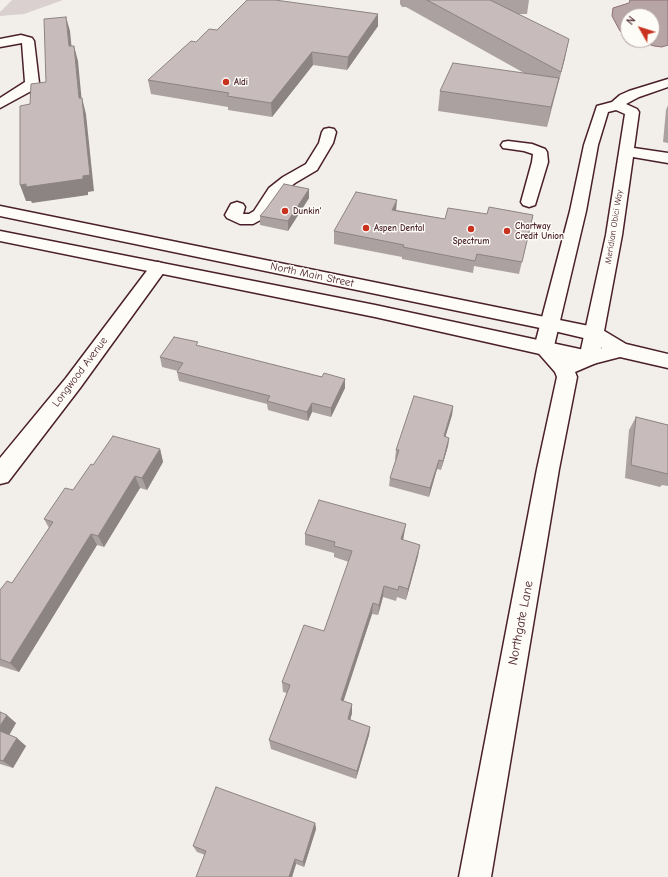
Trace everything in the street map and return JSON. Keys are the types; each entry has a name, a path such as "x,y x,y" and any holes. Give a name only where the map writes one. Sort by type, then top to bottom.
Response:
{"street":[{"path":"0,43 21,39 28,41 32,83 28,88 0,104"},
{"path":"589,358 564,369 544,348 578,211 591,145 602,109 617,105 624,98 668,83"},
{"name":"Meridian Obici Way","path":"589,358 614,235 632,112 617,105"},
{"path":"237,207 233,215 240,219 253,219 260,214 275,191 289,180 312,167 326,143 328,132"},
{"path":"508,145 527,147 540,152 540,162 529,202"},
{"path":"626,151 668,158"},
{"name":"North Main Street","path":"0,211 550,324 594,334 620,350 668,361"},
{"name":"North Main Street","path":"0,236 390,314 589,358 620,350"},
{"name":"Longwood Avenue","path":"0,475 73,383 158,268"},
{"name":"Northgate Lane","path":"475,877 548,469 567,376 564,369"}],"shaded area":[{"path":"12,0 63,0 24,14 0,16 0,12"},
{"path":"630,0 668,0 668,45 660,47 660,8 620,8 620,31 612,16 613,8 629,3"}],"building":[{"path":"247,0 275,0 378,14 348,57 312,52 271,103 227,96 229,93 148,80 191,41 196,42 209,29 217,30"},
{"path":"427,0 490,0 569,39 561,72"},
{"path":"66,17 69,46 74,46 79,98 82,98 90,175 83,176 83,179 26,187 26,184 20,185 20,106 30,104 31,84 46,82 44,19"},
{"path":"453,63 559,78 551,107 440,91"},
{"path":"284,184 309,189 288,221 260,216 266,209"},
{"path":"356,192 397,200 392,210 445,219 448,208 487,214 489,207 533,215 522,262 477,254 475,261 403,247 404,245 334,231"},
{"path":"174,337 198,342 196,345 322,377 324,373 345,379 331,408 312,403 307,412 267,401 270,396 177,372 183,363 160,357"},
{"path":"414,396 453,406 444,436 449,438 443,461 439,460 430,488 390,478 399,450 396,450"},
{"path":"636,417 668,425 668,474 631,465"},
{"path":"113,436 160,449 142,478 135,476 98,536 91,534 10,663 0,659 0,590 7,581 12,583 53,522 44,519 65,488 73,490"},
{"path":"319,500 406,524 401,539 420,545 408,589 399,586 398,590 384,586 379,605 373,603 341,700 352,704 348,719 370,727 357,771 269,740 290,685 282,682 304,625 324,631 352,551 334,546 335,542 305,534"},
{"path":"0,712 7,715 0,726"},
{"path":"0,731 17,738 3,761 0,760"},
{"path":"216,787 315,823 303,862 295,859 289,877 196,877 206,851 193,846"}],"place":[{"name":"Aldi","path":"226,82"},
{"name":"Dunkin'","path":"285,211"},
{"name":"Aspen Dental","path":"366,228"},
{"name":"Spectrum","path":"471,229"},
{"name":"Chartway Credit Union","path":"507,231"}]}
